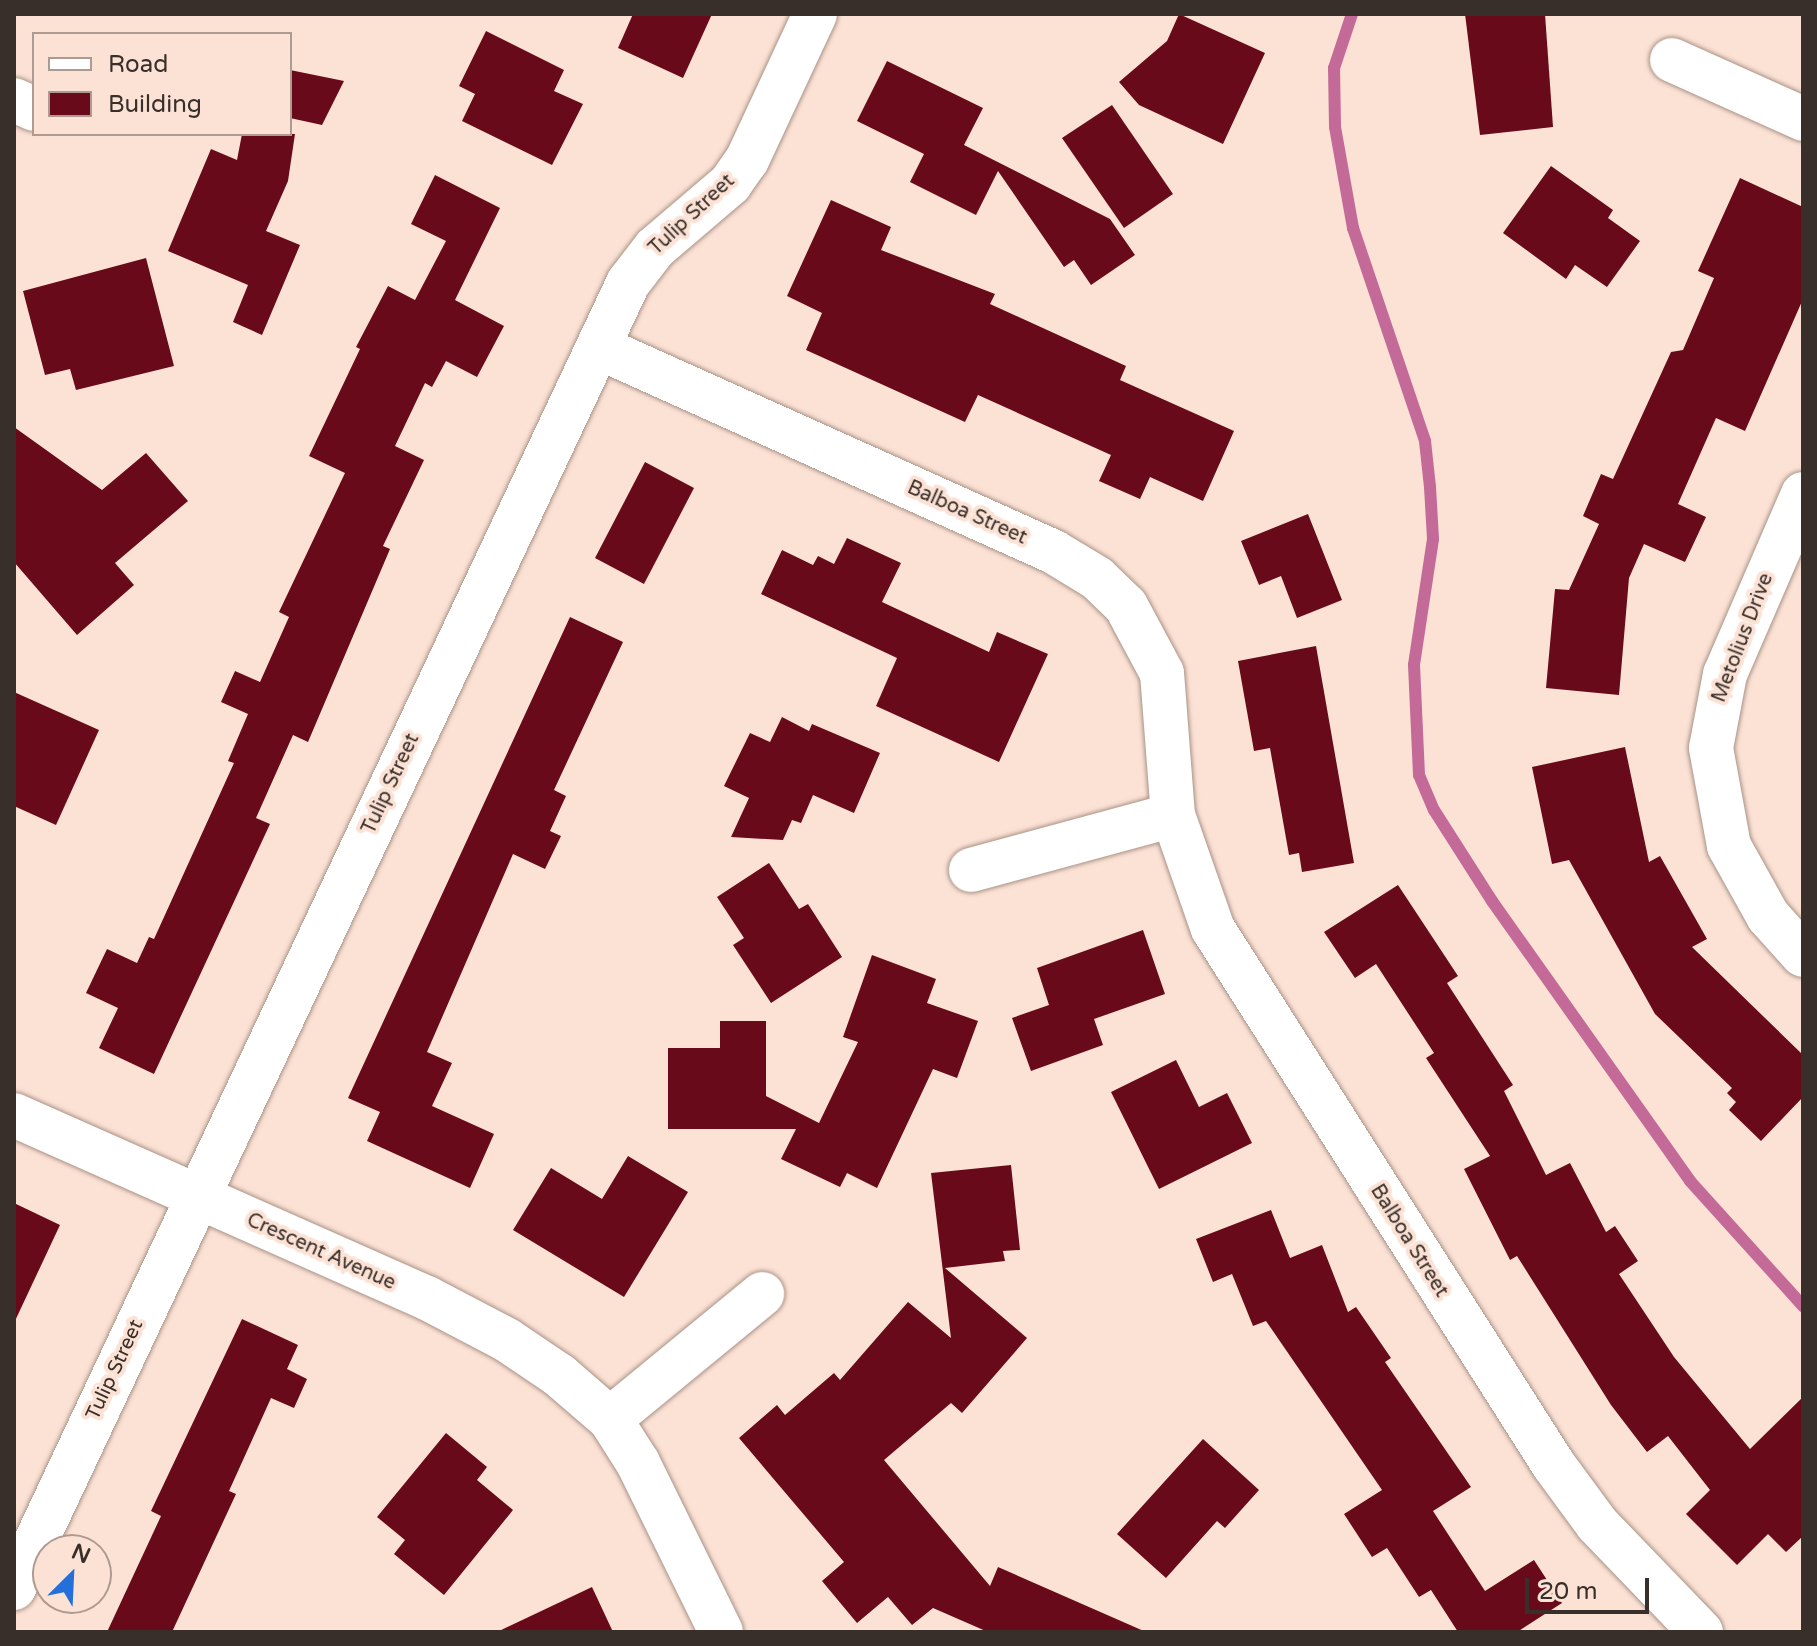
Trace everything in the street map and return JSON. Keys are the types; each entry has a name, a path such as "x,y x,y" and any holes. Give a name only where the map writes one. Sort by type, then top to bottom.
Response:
{"street":[{"name":"Tulip Street","path":"14,1588 598,347 641,263 730,184 747,160 815,14"},
{"path":"1672,60 1803,119"},
{"name":"Balboa Street","path":"598,347 1054,552 1097,578 1126,606 1162,673 1173,815 1213,929 1492,1374 1597,1524 1701,1632"},
{"name":"Metolius Drive","path":"1803,494 1725,674 1711,748 1729,846 1768,916 1803,955"},
{"path":"971,870 1173,815"},
{"name":"Crescent Avenue","path":"14,1115 507,1340 610,1419 638,1463 721,1632"},
{"path":"610,1419 762,1294"}],"building":[{"path":"633,14 712,14 683,78 618,48"},
{"path":"1179,14 1265,53 1223,144 1139,105 1119,82 1167,41"},
{"path":"1465,14 1545,14 1553,127 1480,135"},
{"path":"486,31 564,70 554,91 583,104 552,165 462,121 475,94 459,86"},
{"path":"887,61 983,108 964,145 1110,219 1135,255 1091,285 1074,260 1064,267 998,171 976,215 910,182 924,154 857,121"},
{"path":"292,70 344,81 322,125 292,118"},
{"path":"1112,105 1173,194 1124,228 1062,138"},
{"path":"295,134 288,181 266,231 300,245 262,335 233,322 248,285 168,251 211,149 237,160 242,136"},
{"path":"1551,166 1613,210 1608,218 1640,241 1607,287 1575,265 1566,279 1503,233"},
{"path":"435,175 500,208 455,300 504,326 477,377 446,361 432,387 425,383 395,446 424,460 383,546 390,549 308,742 293,735 256,818 270,824 154,1074 99,1048 118,1008 86,993 107,949 137,963 149,937 154,939 234,763 228,761 248,714 221,702 235,671 260,682 289,617 279,612 345,473 309,456 360,349 356,347 388,286 415,300 446,241 411,224"},
{"path":"1740,178 1803,207 1803,299 1745,431 1716,418 1678,504 1706,517 1685,562 1644,544 1629,578 1619,695 1546,688 1555,589 1569,590 1599,524 1583,516 1601,474 1613,479 1671,352 1683,350 1714,278 1698,271"},
{"path":"831,200 891,227 881,250 995,294 990,304 1126,366 1120,380 1234,431 1203,501 1150,477 1140,499 1099,481 1111,455 978,395 965,422 806,350 822,313 787,296"},
{"path":"146,258 174,366 76,390 70,369 45,375 23,291"},
{"path":"14,427 102,490 146,453 188,501 115,563 134,585 77,635 14,562"},
{"path":"645,462 694,488 644,584 595,558"},
{"path":"1308,514 1342,600 1297,618 1281,576 1259,585 1241,541"},
{"path":"847,538 901,563 882,602 989,652 997,632 1048,654 999,762 876,706 897,658 761,594 782,550 813,565 818,556 834,564"},
{"path":"570,617 623,642 554,790 566,796 550,831 561,836 545,869 513,854 427,1052 452,1063 432,1106 494,1134 470,1188 367,1141 380,1112 348,1098"},
{"path":"1316,646 1354,863 1302,872 1299,853 1289,855 1270,748 1254,751 1238,661"},
{"path":"14,692 99,730 56,825 14,806"},
{"path":"782,717 809,731 812,724 880,753 854,813 813,795 801,823 792,820 783,840 731,837 749,798 724,786 750,733 770,742"},
{"path":"1625,747 1649,862 1660,856 1707,939 1692,947 1803,1055 1803,1097 1761,1141 1729,1110 1736,1102 1727,1093 1732,1088 1655,1014 1569,860 1552,864 1532,767"},
{"path":"769,863 799,909 808,904 842,957 771,1003 733,945 744,938 717,897"},
{"path":"1398,885 1458,976 1447,983 1513,1085 1504,1091 1546,1175 1570,1163 1606,1232 1615,1226 1638,1261 1619,1274 1674,1357 1750,1449 1803,1397 1803,1536 1786,1552 1768,1534 1737,1565 1686,1514 1710,1490 1668,1436 1647,1452 1611,1405 1517,1256 1510,1260 1464,1169 1490,1156 1426,1058 1434,1053 1376,964 1355,978 1324,932"},
{"path":"1143,930 1165,994 1094,1019 1103,1045 1031,1071 1012,1018 1049,1005 1037,968"},
{"path":"872,955 936,979 927,1003 978,1021 957,1078 933,1069 877,1188 847,1173 840,1187 781,1159 796,1129 668,1129 668,1048 720,1048 720,1021 766,1021 766,1096 819,1123 858,1042 843,1037"},
{"path":"1176,1060 1199,1107 1227,1093 1252,1143 1159,1189 1111,1092"},
{"path":"628,1156 688,1192 624,1297 513,1230 551,1168 602,1199"},
{"path":"1011,1165 1020,1250 1003,1251 1005,1261 945,1268 1027,1338 962,1413 951,1403 884,1460 990,1586 998,1567 1146,1632 988,1632 933,1608 912,1625 888,1597 857,1623 822,1581 844,1562 739,1438 777,1405 785,1415 834,1373 840,1380 908,1302 951,1338 931,1173"},
{"path":"14,1203 60,1225 14,1323"},
{"path":"1271,1210 1290,1258 1322,1245 1348,1312 1356,1307 1391,1358 1385,1362 1471,1487 1433,1511 1485,1591 1534,1560 1562,1603 1517,1632 1458,1632 1431,1590 1419,1597 1387,1548 1372,1557 1344,1514 1382,1490 1266,1321 1253,1326 1232,1274 1213,1282 1196,1239"},
{"path":"242,1319 298,1345 287,1369 307,1379 294,1408 271,1398 229,1491 236,1494 172,1632 107,1632 161,1516 151,1511"},
{"path":"446,1433 487,1467 477,1480 513,1510 444,1595 394,1554 405,1540 377,1517"},
{"path":"1203,1439 1259,1490 1225,1528 1217,1521 1166,1578 1117,1534"},
{"path":"592,1587 613,1632 497,1632"}],"waterway":[{"path":"1352,14 1334,68 1335,127 1353,228 1425,441 1430,487 1433,539 1414,665 1419,775 1434,810 1492,901 1690,1181 1803,1306"}]}
